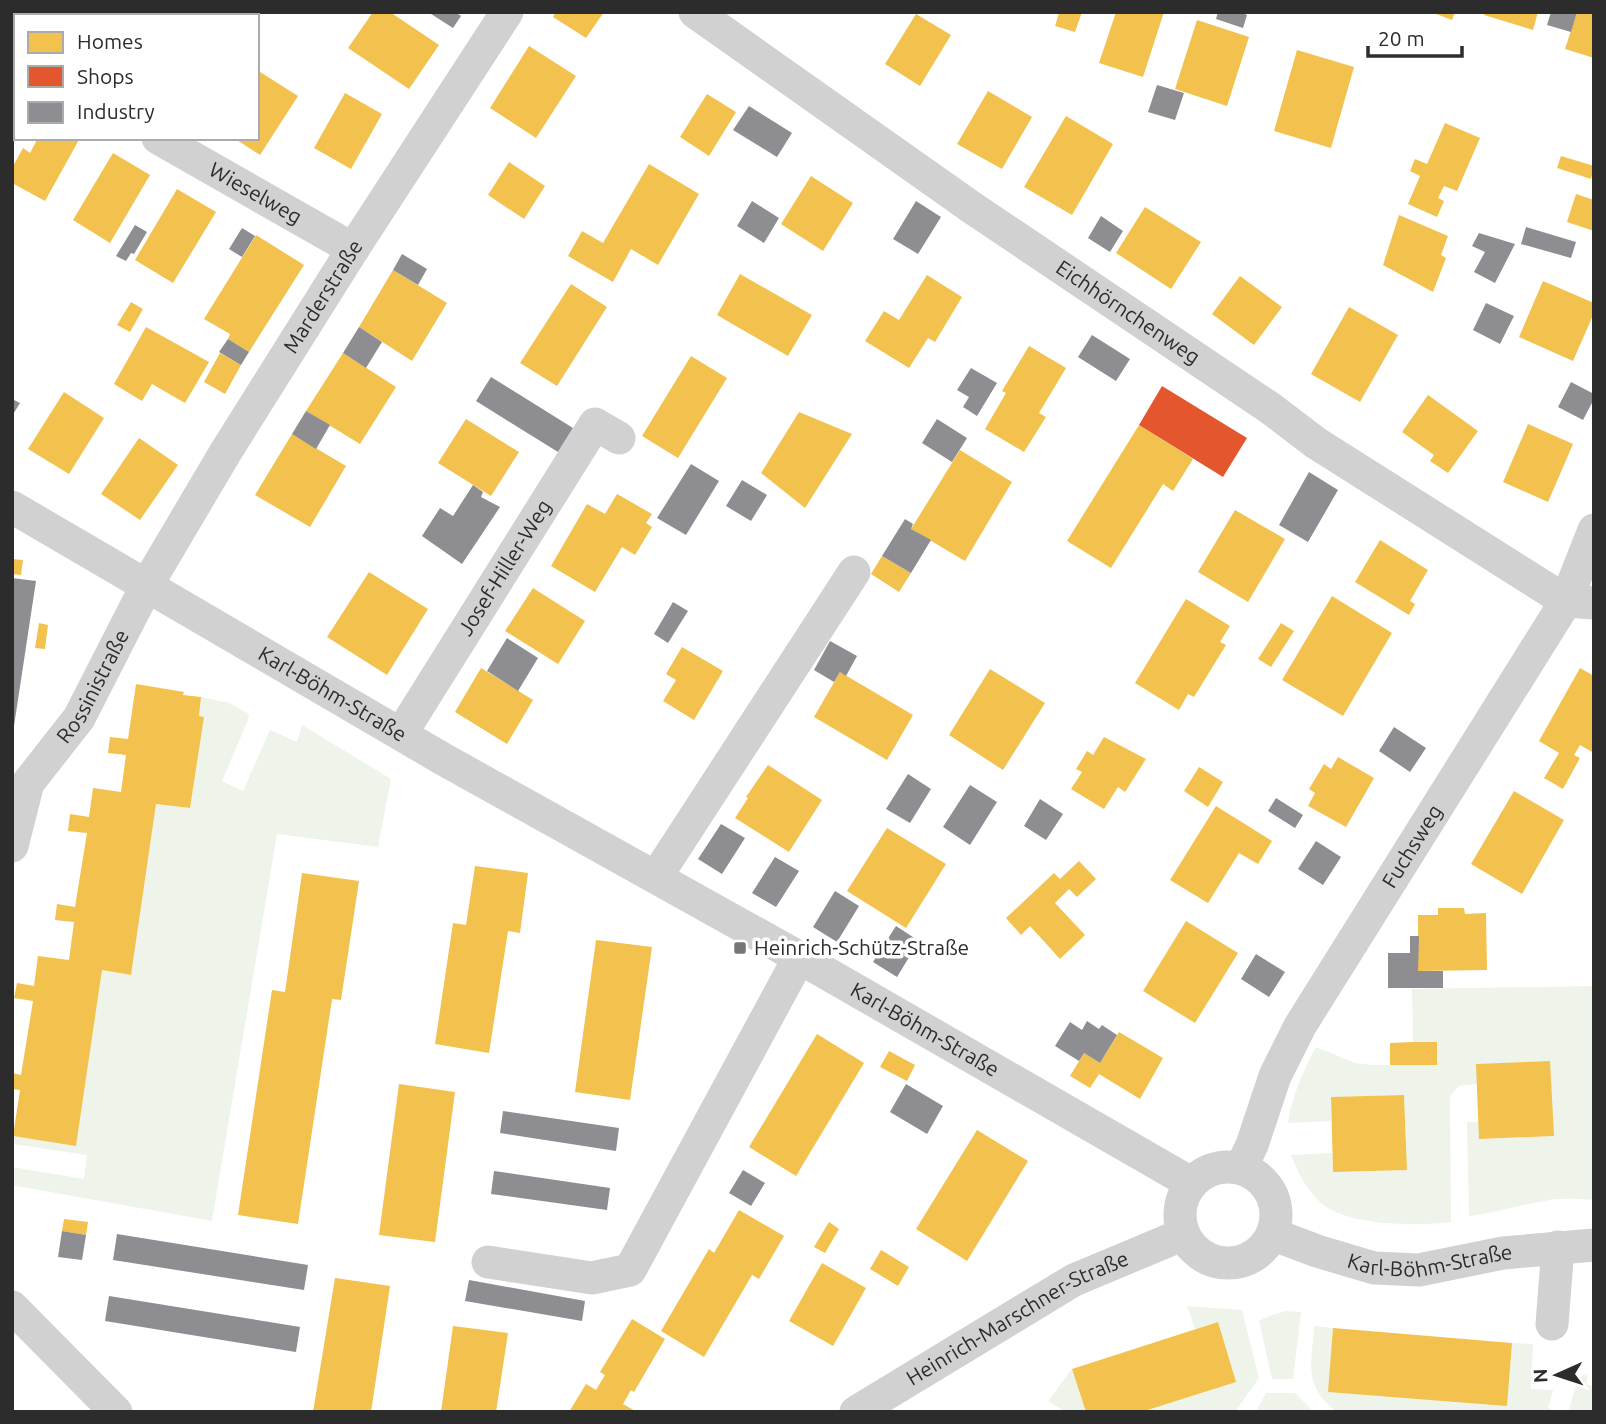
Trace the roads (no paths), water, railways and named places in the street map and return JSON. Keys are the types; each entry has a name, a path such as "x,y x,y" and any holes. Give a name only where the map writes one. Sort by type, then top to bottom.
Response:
{"street":[{"name":"Marderstraße","path":"147,585 225,453 353,249 507,12"},
{"name":"Eichhörnchenweg","path":"695,12 971,207 1270,408 1316,443 1580,602"},
{"name":"Wieselweg","path":"162,140 353,249"},
{"name":"Josef-Hiller-Weg","path":"401,734 595,424 619,438"},
{"name":"Karl-Böhm-Straße","path":"12,508 401,734 1191,1183"},
{"name":"Fuchsweg","path":"1241,1168 1252,1145 1275,1076 1315,1000 1580,602 1594,530"},
{"path":"656,877 855,572"},
{"name":"Rossinistraße","path":"12,846 20,782 79,718 147,585"},
{"path":"488,1262 592,1278 630,1270 799,958"},
{"path":"1223,1167 1241,1168 1254,1174 1272,1194 1276,1221 1265,1246 1254,1256 1242,1262 1214,1262 1201,1256 1184,1234 1180,1217 1182,1199 1191,1183 1205,1172 1223,1167"},
{"name":"Heinrich-Marschner-Straße","path":"856,1412 1074,1280 1184,1234"},
{"name":"Karl-Böhm-Straße","path":"1272,1234 1374,1268 1419,1270 1503,1254 1594,1245"},
{"path":"1552,1324 1558,1247"},
{"path":"12,1307 116,1412"}],"place":[{"name":"Heinrich-Schütz-Straße","path":"740,948"}]}
